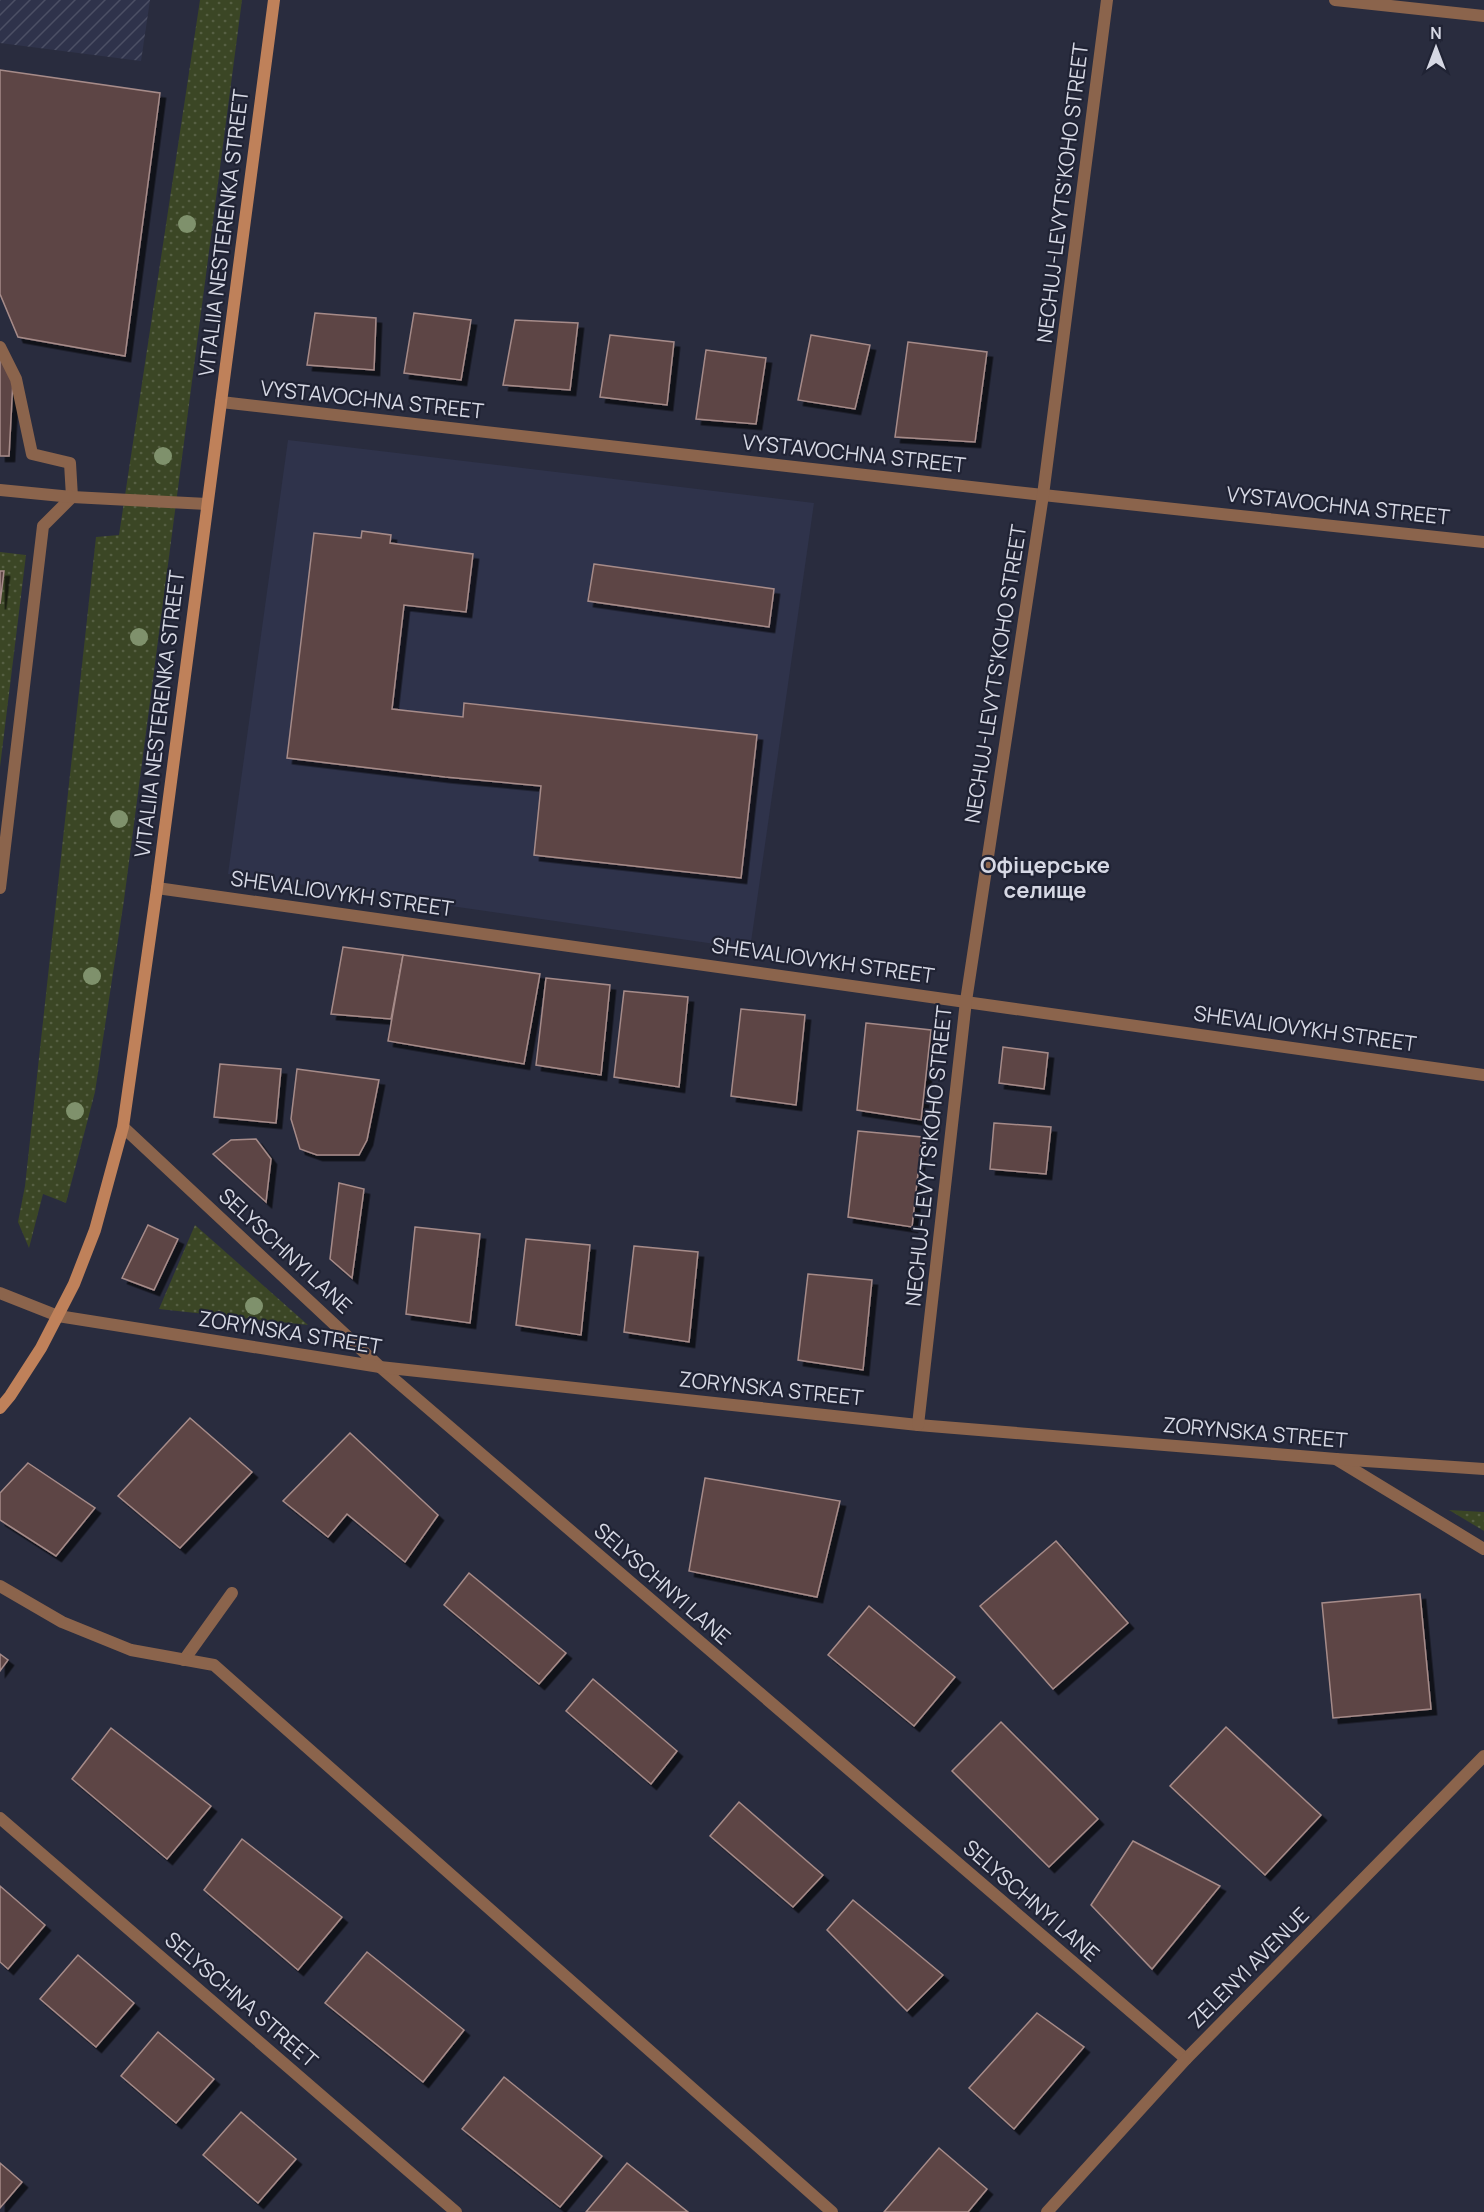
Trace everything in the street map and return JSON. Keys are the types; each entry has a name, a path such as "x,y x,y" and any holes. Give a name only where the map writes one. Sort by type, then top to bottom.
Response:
{"main road":[{"name":"VITALIIA NESTERENKA STREET","path":"0,1408 16,1387 74,1284 95,1230 123,1127 157,888 274,0"}],"street":[{"name":"NECHUJ-LEVYTS'KOHO STREET","path":"918,1425 966,1001 1043,495 1107,0"},
{"path":"1335,0 1484,16"},
{"path":"0,347 16,379 32,454 70,463 72,497 43,526 0,888"},
{"name":"VYSTAVOCHNA STREET","path":"221,402 1043,495 1484,542"},
{"path":"0,490 72,497 207,504"},
{"name":"SHEVALIOVYKH STREET","path":"157,888 1484,1075"},
{"name":"SELYSCHNYI LANE","path":"123,1127 380,1367 1186,2059"},
{"name":"ZORYNSKA STREET","path":"0,1293 58,1316 380,1367 918,1425 1484,1469"},
{"path":"1336,1459 1484,1549"},
{"path":"0,1586 62,1622 131,1650 214,1665 832,2212"},
{"path":"184,1660 232,1593"},
{"name":"ZELENYI AVENUE","path":"1047,2212 1186,2059 1484,1756"},
{"name":"SELYSCHNA STREET","path":"0,1818 456,2212"}],"shaded area":[{"path":"0,0 150,0 141,61 0,43"},
{"path":"288,440 814,503 750,949 228,874"}],"green space":[{"path":"200,0 242,0 124,900 95,1092 66,1203 43,1194 29,1248 18,1222 25,1186 96,537 119,535"},
{"path":"0,552 26,555 0,767 0,604 4,572 0,571"},
{"path":"195,1225 308,1325 159,1309"},
{"path":"1449,1510 1484,1512 1484,1531"}],"building":[{"path":"0,70 160,93 125,356 18,337 0,294"},
{"path":"315,313 376,318 374,370 307,365"},
{"path":"414,313 471,320 461,380 404,373"},
{"path":"515,320 578,323 570,390 503,385"},
{"path":"610,335 674,342 667,405 600,397"},
{"path":"811,335 870,345 855,409 798,400"},
{"path":"908,342 987,352 975,442 895,437"},
{"path":"706,350 766,358 756,424 696,419"},
{"path":"0,354 13,380 9,456 0,456"},
{"path":"362,531 391,535 390,543 473,554 466,612 404,605 392,709 463,717 464,703 757,735 741,878 534,855 541,786 287,758 314,533 361,538"},
{"path":"594,564 774,589 769,627 588,601"},
{"path":"0,571 4,571 0,604"},
{"path":"343,947 403,955 391,1019 331,1014"},
{"path":"403,955 540,974 524,1064 388,1041"},
{"path":"546,978 610,985 601,1075 536,1065"},
{"path":"624,991 688,997 679,1087 614,1077"},
{"path":"741,1009 805,1015 796,1105 731,1096"},
{"path":"866,1023 931,1030 921,1120 857,1110"},
{"path":"1003,1047 1048,1053 1044,1089 999,1083"},
{"path":"220,1064 281,1069 276,1123 214,1117"},
{"path":"297,1069 379,1080 367,1140 359,1155 317,1155 300,1149 291,1119"},
{"path":"994,1123 1051,1127 1046,1174 990,1169"},
{"path":"858,1131 922,1137 912,1227 848,1217"},
{"path":"256,1139 271,1159 266,1202 213,1154 231,1140"},
{"path":"339,1183 364,1189 352,1278 330,1259"},
{"path":"148,1225 178,1239 154,1290 122,1278"},
{"path":"415,1227 480,1234 470,1323 406,1314"},
{"path":"526,1239 590,1245 581,1335 516,1325"},
{"path":"634,1246 698,1252 689,1342 624,1332"},
{"path":"808,1274 872,1280 863,1370 798,1360"},
{"path":"190,1418 252,1472 180,1548 118,1496"},
{"path":"350,1433 438,1515 405,1562 347,1514 328,1537 283,1501"},
{"path":"28,1463 95,1508 56,1556 0,1520 0,1493"},
{"path":"705,1478 840,1501 817,1597 689,1571"},
{"path":"1056,1541 1128,1623 1053,1689 980,1606"},
{"path":"469,1573 566,1653 539,1684 444,1605"},
{"path":"1420,1594 1431,1709 1333,1718 1322,1603"},
{"path":"869,1606 955,1677 914,1726 828,1655"},
{"path":"0,1654 8,1660 0,1671"},
{"path":"593,1679 677,1751 651,1784 566,1711"},
{"path":"1001,1722 1098,1819 1049,1867 952,1771"},
{"path":"1226,1727 1321,1815 1265,1875 1170,1786"},
{"path":"111,1728 211,1806 167,1859 72,1779"},
{"path":"739,1802 823,1875 793,1907 710,1836"},
{"path":"242,1839 342,1917 298,1970 204,1890"},
{"path":"1133,1841 1220,1886 1152,1969 1091,1905"},
{"path":"0,1886 45,1925 8,1969 0,1962"},
{"path":"853,1900 943,1975 907,2011 827,1930"},
{"path":"367,1952 464,2030 423,2082 325,2003"},
{"path":"78,1955 134,2003 96,2047 40,1999"},
{"path":"1037,2013 1084,2047 1014,2129 969,2088"},
{"path":"158,2032 214,2079 176,2123 121,2076"},
{"path":"504,2077 602,2156 560,2207 462,2129"},
{"path":"241,2112 296,2159 258,2203 203,2155"},
{"path":"939,2148 987,2189 968,2212 884,2212"},
{"path":"0,2163 22,2182 0,2208"},
{"path":"627,2163 688,2212 586,2212"}],"district":[{"name":"Офіцерське селище","path":"1045,878"}]}
